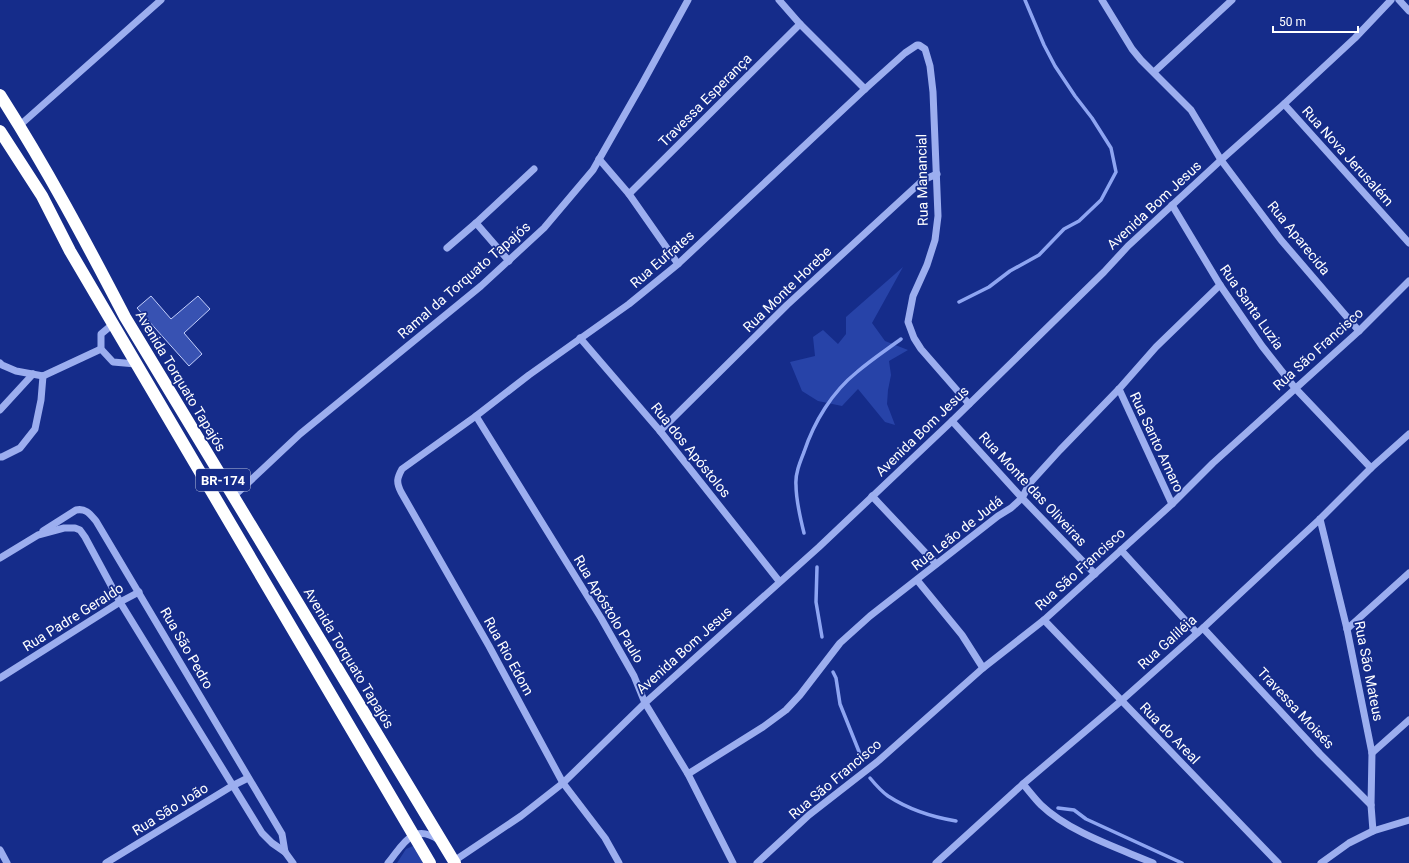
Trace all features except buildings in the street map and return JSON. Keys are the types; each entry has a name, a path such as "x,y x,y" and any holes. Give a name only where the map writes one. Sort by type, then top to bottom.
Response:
{"highway":[{"name":"Avenida Torquato Tapajós","path":"0,95 84,238 125,317 455,862"},
{"name":"Avenida Torquato Tapajós","path":"0,130 42,196 70,252 223,513 299,637 430,863"}],"street":[{"path":"19,126 161,0"},
{"name":"Ramal da Torquato Tapajós","path":"233,497 300,434 391,358 458,305 509,261 544,228 592,170 599,159 688,0"},
{"path":"779,0 800,24 865,89"},
{"name":"Rua Aparecida","path":"1102,0 1132,49 1191,110 1221,160 1281,240 1359,331"},
{"path":"1154,72 1232,0"},
{"name":"Avenida Bom Jesus","path":"455,862 520,816 563,783 645,703 819,547 952,421 1104,272 1128,246 1355,38 1392,0"},
{"path":"1399,0 1409,11"},
{"name":"Travessa Esperança","path":"629,194 800,24"},
{"name":"Rua Manancial","path":"905,53 919,45 925,49 930,66 933,92 938,216 935,240 928,265 913,296 908,322 914,338 921,349 968,404"},
{"name":"Rua Eufrates","path":"414,460 476,416 529,374 629,304 678,264 905,53"},
{"name":"Rua Nova Jerusalém","path":"1284,104 1409,243"},
{"path":"599,159 629,194 678,264"},
{"path":"447,248 534,169"},
{"name":"Rua Monte Horebe","path":"660,431 787,305 923,180 937,174"},
{"name":"Rua Santa Luzia","path":"1172,205 1220,285 1262,346 1295,388 1371,468"},
{"path":"476,223 509,261"},
{"name":"Rua São Francisco","path":"757,863 809,815 877,762 983,668 1044,620 1172,504 1213,463 1359,331 1409,281"},
{"name":"Rua Leão de Judá","path":"688,774 763,727 786,710 800,695 840,643 870,616 1022,498 1030,483 1060,450 1119,389 1156,347 1220,285"},
{"path":"112,324 101,334 101,349 113,362 136,364"},
{"name":"Rua dos Apóstolos","path":"580,338 660,431 779,582"},
{"path":"0,363 16,371 43,376 101,349"},
{"path":"0,410 33,374"},
{"path":"0,457 20,448 35,429 41,400 43,376"},
{"name":"Rua Santo Amaro","path":"1119,389 1172,504"},
{"name":"Rua Apóstolo Paulo","path":"476,416 601,618 634,676 645,703 688,774 733,863"},
{"name":"Rua Monte das Oliveiras","path":"952,421 1022,498 1095,574"},
{"name":"Rua Galiléia","path":"936,863 1023,784 1197,634 1320,519 1371,468 1409,434"},
{"name":"Rua Rio Edom","path":"414,460 402,469 397,478 397,485 489,646 563,783 605,838 618,863"},
{"path":"872,496 936,564"},
{"name":"Rua São Pedro","path":"38,535 76,510 87,510 96,521 140,592 282,834 286,852 293,863"},
{"name":"Rua São Mateus","path":"1320,519 1347,629 1372,753 1371,805 1373,831"},
{"name":"Rua São Pedro","path":"38,535 64,528 75,528 80,530 120,602 232,786 266,838 286,852"},
{"path":"0,558 38,535"},
{"path":"1121,550 1197,634"},
{"path":"1347,629 1409,573"},
{"path":"917,580 962,635 983,668"},
{"name":"Rua Padre Geraldo","path":"0,678 120,602 140,592"},
{"name":"Rua do Areal","path":"1044,620 1278,863"},
{"name":"Travessa Moisés","path":"1203,628 1320,754 1371,805"},
{"path":"1372,753 1409,720"},
{"name":"Rua São João","path":"106,863 232,786 248,778"},
{"path":"1023,784 1041,805 1055,816 1083,832 1153,863"},
{"path":"1321,863 1348,843 1373,831 1409,820"},
{"path":"388,863 408,838 413,835 426,833 443,842"},
{"path":"0,850 8,863"}],"shaded area":[{"path":"903,267 872,323 885,341 908,350 889,361 891,375 887,404 895,425 885,422 858,389 842,406 818,401 802,391 790,362 815,356 813,337 823,330 838,344 846,334 846,317"},
{"path":"413,846 423,863 397,863 406,849"}],"waterway":[{"path":"959,302 989,287 1010,271 1039,255 1064,229 1079,221 1101,200 1116,172 1111,148 1092,118 1055,66 1044,45 1025,0"},
{"path":"804,533 797,503 796,481 799,464 813,430 825,408 848,380 868,363 901,339"},
{"path":"817,567 816,602 822,637"},
{"path":"833,672 836,678 840,704 862,759"},
{"path":"870,778 885,794 896,801 929,815 956,821"},
{"path":"1058,808 1074,810 1086,819 1182,863"}]}
